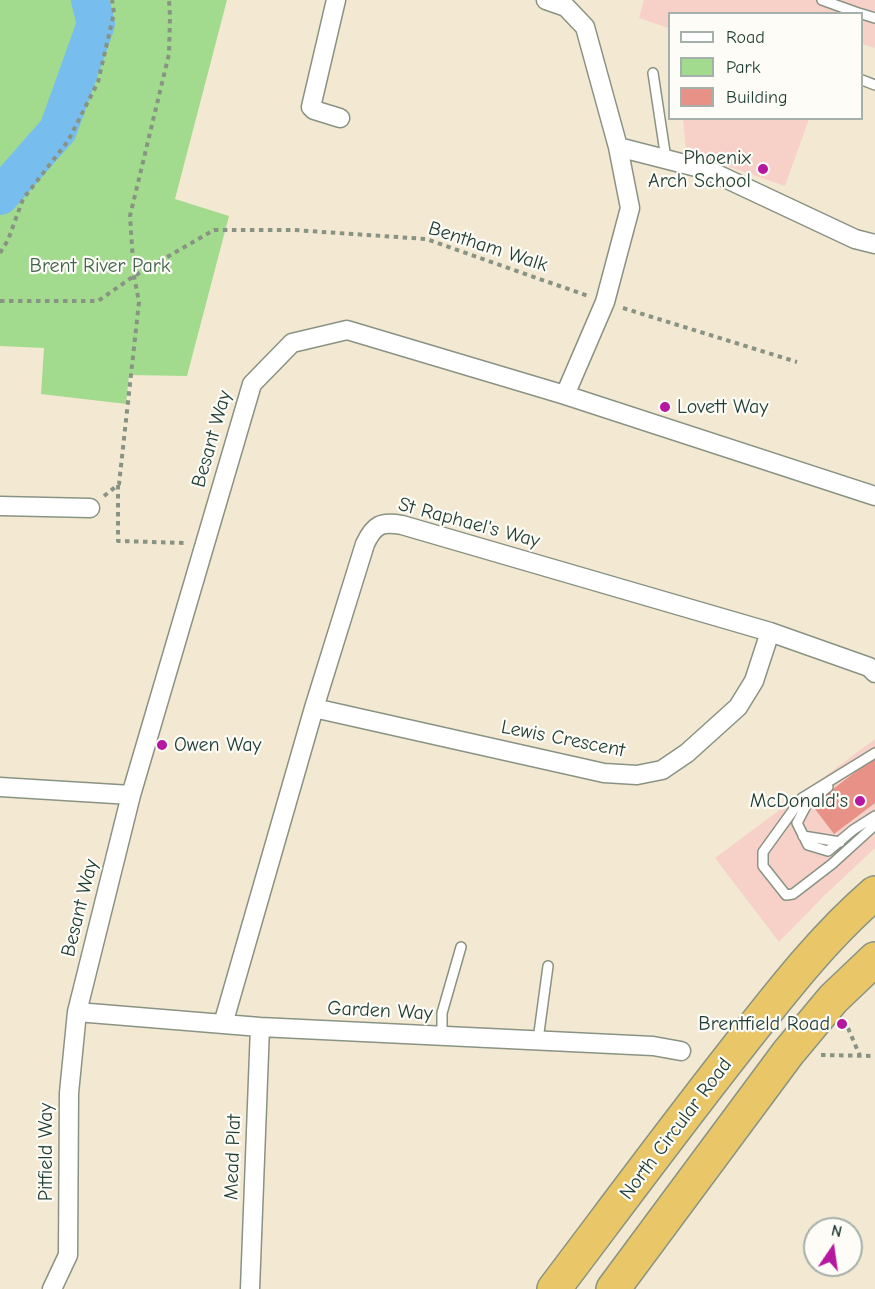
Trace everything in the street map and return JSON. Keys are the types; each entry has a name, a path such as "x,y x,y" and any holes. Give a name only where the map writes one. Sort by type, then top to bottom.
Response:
{"highway":[{"name":"North Circular Road","path":"554,1289 790,982 822,944 875,893"},
{"path":"613,1289 788,1053 833,999 875,959"}],"street":[{"path":"336,0 311,104 312,109 340,118"},
{"path":"546,0 566,7 585,27 618,147 630,208 605,302 566,395"},
{"path":"618,147 708,170 855,239 875,244"},
{"name":"Besant Way","path":"77,1012 131,795 252,384 292,343 346,330 566,395 875,496"},
{"path":"0,506 90,508"},
{"name":"St Raphael's Way","path":"223,1024 314,708 365,544 372,530 388,522 425,532 770,632 869,667 875,673"},
{"name":"Lewis Crescent","path":"314,708 604,773 637,775 662,770 679,759 738,706 754,681 770,632"},
{"path":"0,788 131,795"},
{"name":"Garden Way","path":"77,1012 260,1028 653,1046 681,1051"},
{"name":"Pitfield Way","path":"52,1289 68,1255 69,1093 77,1012"},
{"name":"Mead Plat","path":"250,1289 260,1028"}],"lane":[{"path":"822,0 855,12"},
{"path":"653,73 666,159"},
{"path":"875,753 802,798 763,852 763,866 786,895 793,894 832,864 875,825"},
{"path":"858,764 807,804 796,823 803,836 840,842 875,816"},
{"path":"442,1036 442,1012 461,947"},
{"path":"538,1040 548,966"}],"path":[{"path":"0,254 8,240 23,199 68,141 98,82 114,13 112,0"},
{"path":"169,0 171,16 169,54 130,216 134,276 139,302 118,484 118,541 205,543"},
{"name":"Bentham Walk","path":"0,302 98,301 134,276 214,230 294,230 426,239 605,302 798,362"},
{"path":"90,508 118,484"},
{"path":"848,1029 860,1056"},
{"path":"817,1054 875,1056"}],"shaded area":[{"path":"644,0 875,0 875,48 863,44 863,12 668,12 668,28 639,18"},
{"name":"Phoenix Arch School","path":"683,120 809,120 785,186 686,152"},
{"path":"875,739 875,848 779,942 715,858"}],"green space":[{"name":"Brent River Park","path":"0,0 227,0 175,199 229,216 187,376 129,375 126,404 41,394 44,348 0,346"}],"building":[{"path":"875,757 875,803 834,834 812,805"}],"waterway":[{"path":"0,196 58,130 96,24 90,0"}],"place":[{"name":"Phoenix Arch School","path":"763,169"},
{"name":"Lovett Way","path":"665,407"},
{"name":"Owen Way","path":"162,745"},
{"name":"McDonald's","path":"860,801"},
{"name":"Brentfield Road","path":"842,1024"}]}
